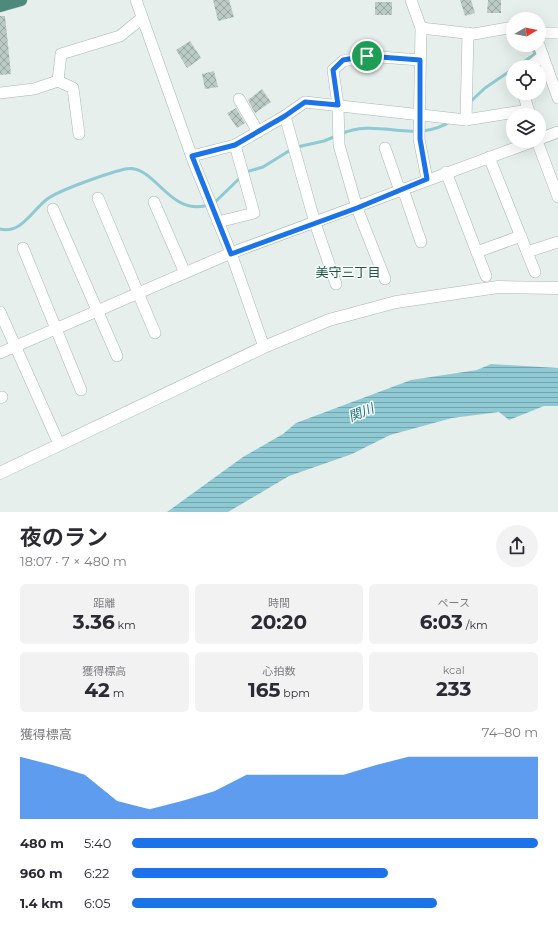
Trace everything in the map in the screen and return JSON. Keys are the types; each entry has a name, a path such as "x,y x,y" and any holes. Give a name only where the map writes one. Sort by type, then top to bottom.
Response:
{"highway":[{"path":"0,6 21,0"}],"street":[{"path":"136,0 192,156 231,254 264,347"},
{"path":"411,0 421,28 419,115 420,139 427,179"},
{"path":"58,81 61,54 120,36 142,18"},
{"path":"421,28 468,33 506,27"},
{"path":"466,120 468,33"},
{"path":"546,33 558,33"},
{"path":"542,52 557,94"},
{"path":"385,279 357,208 339,145 338,105 333,70 343,60 367,56 420,60"},
{"path":"538,60 543,56"},
{"path":"0,93 34,89 58,81 73,88 79,134"},
{"path":"239,99 258,132"},
{"path":"192,156 235,145 285,116 305,102 466,120 506,115"},
{"path":"285,116 315,223 336,284"},
{"path":"546,137 558,132"},
{"path":"218,222 254,213 235,145"},
{"path":"385,148 421,242"},
{"path":"0,353 231,254 357,208 427,179 514,148"},
{"path":"540,148 557,190"},
{"path":"489,157 535,272"},
{"path":"446,172 486,276"},
{"path":"98,198 155,333"},
{"path":"154,202 185,273"},
{"path":"52,209 117,356"},
{"path":"477,252 521,236"},
{"path":"527,252 558,242"},
{"path":"23,248 81,390"},
{"path":"0,473 264,347 329,320 396,302 498,287 558,288"},
{"path":"0,312 59,444"}],"water":[{"name":"関川","path":"491,364 558,368 558,406 544,406 509,420 499,412 452,418 390,435 352,454 289,476 228,512 167,512 243,457 283,434 296,423 411,380 477,370"}],"building":[{"path":"213,0 229,0 234,17 218,21"},
{"path":"460,0 471,0 475,13 465,16"},
{"path":"488,0 501,0 501,13 487,13"},
{"path":"375,2 392,2 392,15 375,15"},
{"path":"0,16 5,16 11,74 0,75"},
{"path":"190,41 201,58 187,68 176,50"},
{"path":"214,71 218,87 205,89 202,74"},
{"path":"262,89 271,102 255,113 248,100"},
{"path":"236,108 245,123 237,128 227,113"}],"waterway":[{"path":"526,60 535,54 534,52"},
{"path":"469,103 485,88 506,74"},
{"path":"341,134 368,128 424,131 438,128 451,121"},
{"path":"297,147 324,141 336,136"},
{"path":"246,172 263,167 292,149"},
{"path":"0,229 7,230 20,225 52,196 96,178 125,169 136,169 145,174 172,197 183,204 195,207 209,205"},
{"path":"214,203 242,176"}],"district":[{"name":"美守三丁目","path":"348,272"}],"route":[{"path":"367,56 420,60 420,139 427,179 357,208 231,254 192,156 235,145 285,116 305,102 338,105 333,70 343,60 367,56"}]}
